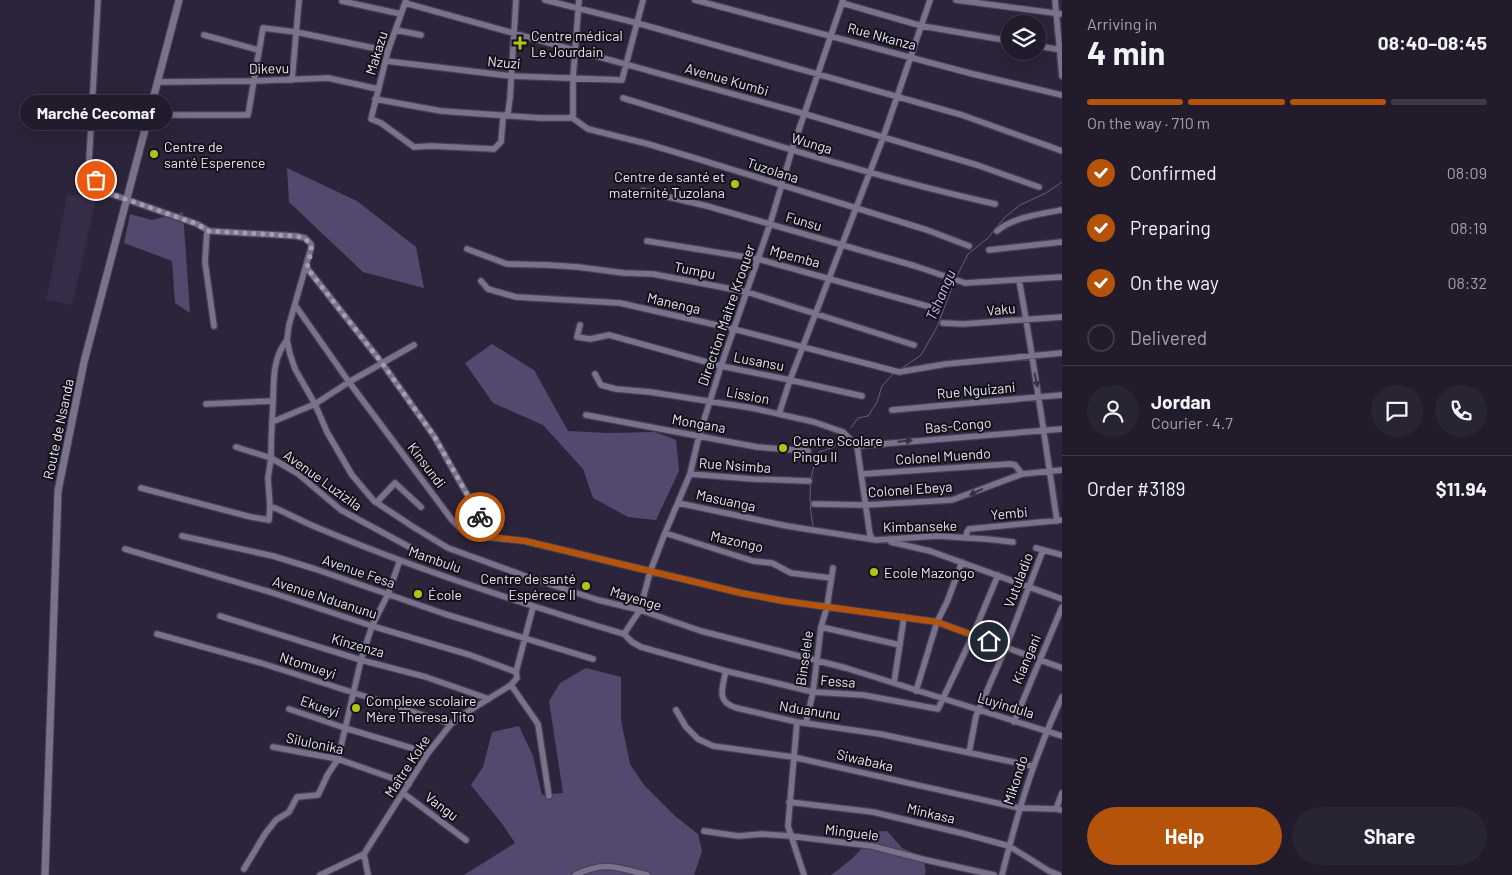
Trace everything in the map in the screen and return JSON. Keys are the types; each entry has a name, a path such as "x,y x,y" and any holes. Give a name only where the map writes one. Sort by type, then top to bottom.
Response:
{"street":[{"path":"98,0 89,162 92,172 100,187 111,194 197,224 207,230 205,262 214,326"},
{"name":"Route de Nsanda","path":"45,875 58,491 84,362 179,0"},
{"path":"292,80 299,0"},
{"path":"506,115 509,105 516,0"},
{"path":"545,0 637,23 962,115 1062,151"},
{"path":"376,98 441,111 555,119 571,117 580,0"},
{"path":"627,64 643,0"},
{"name":"Rue Nkanza","path":"695,0 711,2 969,73 1062,94"},
{"path":"779,414 802,347 898,97 930,0"},
{"path":"956,0 1059,14"},
{"path":"1056,0 1059,14 1062,76"},
{"path":"342,1 401,14"},
{"name":"Avenue Kumbi","path":"405,1 805,114 977,165 1039,187"},
{"name":"Makazu","path":"405,1 388,51 371,119 381,123 410,144 419,148 431,146 494,149 501,142 503,118 506,115"},
{"path":"843,1 922,26 1001,39"},
{"name":"Direction Maitre Kroquer","path":"624,634 640,610 650,572 690,474 699,436 721,366 843,1"},
{"path":"149,115 248,115 263,28 296,32 388,51"},
{"path":"396,30 421,35"},
{"path":"204,35 258,50"},
{"path":"1046,47 1061,50"},
{"name":"Nzuzi","path":"386,61 510,76 622,80 627,64"},
{"name":"Dikevu","path":"158,82 328,78 378,89"},
{"name":"Wunga","path":"624,98 869,173 931,190 995,204"},
{"name":"Tuzolana","path":"571,117 588,129 648,144 782,185 927,230 969,246"},
{"name":"Funsu","path":"642,191 707,206 954,279 974,283 1062,277"},
{"path":"997,231 1010,222 1062,210"},
{"name":"Mayenge","path":"207,230 296,236 309,240 311,248 307,268 295,305 287,340 290,354 295,369 346,466 374,501 448,548 536,580 598,600 640,610 701,631 846,668 943,699"},
{"name":"Mpemba","path":"647,241 758,259 934,308"},
{"path":"989,250 1062,242"},
{"name":"Tumpu","path":"467,250 507,264 548,264 624,273 653,274 747,292 914,345"},
{"path":"307,268 382,363 434,436 491,537"},
{"path":"1019,280 1031,356 1040,397 1042,430 1049,472 1060,520"},
{"name":"Manenga","path":"481,281 488,289 516,297 620,303 734,329 899,372 946,364 1031,356"},
{"name":"Kinsundi","path":"295,305 349,382 452,520 462,530 474,536 525,541 650,572"},
{"name":"Vaku","path":"943,323 963,324 1062,317"},
{"name":"Lusansu","path":"580,325 577,337 590,339 609,335 721,366 862,396"},
{"name":"Avenue Luzizila","path":"287,340 278,352 275,363 271,458 297,473 340,510 415,550"},
{"path":"272,422 315,404 414,345"},
{"path":"1031,356 1062,354"},
{"name":"Lission","path":"595,374 601,386 710,401 814,422 843,432 857,446"},
{"name":"Rue Nguizani","path":"892,410 1062,395"},
{"path":"206,404 273,401"},
{"name":"Mongana","path":"586,415 757,447 808,452"},
{"name":"Bas-Congo","path":"857,446 1062,429"},
{"path":"857,446 865,505 872,538"},
{"path":"141,488 269,520 268,478 271,458 236,447"},
{"name":"Colonel Muendo","path":"862,474 1010,464 1015,465 1022,474"},
{"name":"Colonel Ebeya","path":"814,504 865,505 952,500 970,495 1022,474 1062,470"},
{"name":"Rue Nsimba","path":"690,474 809,481"},
{"path":"377,502 395,483 421,507"},
{"name":"Masuanga","path":"678,503 769,522"},
{"name":"Mambulu","path":"270,508 400,560 533,607 624,634"},
{"name":"Yembi","path":"966,538 967,532 970,529 1060,520"},
{"name":"Kimbanseke","path":"769,522 884,540 937,536 1013,542"},
{"name":"Mazongo","path":"665,533 753,561 772,562 791,573 802,576 831,578"},
{"name":"Avenue Fesa","path":"182,536 273,556 445,614 526,638"},
{"path":"884,540 930,551 1062,599"},
{"path":"1036,548 1062,555"},
{"name":"Avenue Nduanunu","path":"125,549 270,592 372,626 470,655 516,672"},
{"name":"Vutuladio","path":"969,753 978,710 1006,647 1044,550"},
{"path":"244,869 265,834 276,820 289,812 297,797 318,795 338,759 361,660 372,626 388,594 400,560"},
{"path":"916,691 937,622 947,602 962,562"},
{"name":"Binselele","path":"806,723 813,692 821,627 827,606 833,568"},
{"path":"650,572 741,593 937,622 1062,668"},
{"path":"943,699 998,575"},
{"path":"533,607 516,672 517,678 511,685 538,724 549,796"},
{"name":"Kiangani","path":"1014,722 1062,607"},
{"name":"Kinzenza","path":"220,616 361,660 426,677 489,698"},
{"path":"894,683 904,618"},
{"path":"821,627 900,645"},
{"name":"Ntomueyi","path":"157,634 261,663 451,724"},
{"path":"624,634 641,647 726,671"},
{"path":"526,638 593,659"},
{"name":"Fessa","path":"726,671 813,692 863,695 938,709 943,699"},
{"name":"Nduanunu","path":"726,671 722,694 724,702 728,706 797,722 880,734 1032,766"},
{"name":"Maître Koke","path":"364,854 428,753 451,724 511,685"},
{"name":"Mikondo","path":"1002,875 1032,766 1046,730 1062,697"},
{"name":"Luyindula","path":"943,699 1062,736"},
{"name":"Ekueyi","path":"289,708 345,728 428,753"},
{"name":"Siwabaka","path":"676,710 686,727 698,739 713,746 793,757 1019,808 1059,810"},
{"path":"797,722 788,826 804,875"},
{"name":"Silulonika","path":"273,747 338,759 409,784"},
{"name":"Vangu","path":"403,793 466,840"},
{"path":"1059,810 1062,793"},
{"name":"Minkasa","path":"789,802 873,812 965,834 1009,846 1049,871 1060,875"},
{"name":"Minguele","path":"704,831 738,836 762,834 790,836 872,846 994,875"},
{"path":"320,875 364,854 368,875"},
{"path":"575,875 592,867 615,866 647,875"}],"shaded area":[{"path":"287,168 357,201 416,247 424,288 363,272 289,202"},
{"path":"67,195 97,195 72,305 46,300"},
{"path":"183,212 190,313 175,303 172,261 124,243 130,214 152,220"},
{"path":"492,344 534,370 568,431 608,433 655,432 676,440 679,471 656,520 628,517 593,498 583,469 543,425 493,403 465,363"},
{"path":"586,668 621,677 621,720 630,764 644,785 675,816 698,834 702,851 694,875 464,875 515,843 471,785 483,767 492,732 519,726 533,756 542,795 563,793 549,701 560,683"},
{"path":"887,831 902,848 923,857 926,872 924,875 831,875 864,846 872,832"}],"waterway":[{"name":"Tshangu","path":"956,278 968,254 988,238 1004,218 1020,205 1046,193 1062,182"},
{"name":"Tshangu","path":"901,369 921,355 937,327 954,282"},
{"name":"Tshangu","path":"851,428 858,418 868,416 877,402 882,386 893,374"},
{"name":"Tshangu","path":"813,525 810,507 813,469 819,452 834,447 840,438"}],"way so far":[{"path":"96,180 100,187 111,194 197,224 209,231 296,236 309,240 311,248 307,268 382,363 434,436 480,517"}],"place":[{"name":"Centre médical Le Jourdain","path":"520,43"},
{"name":"Centre de santé Esperence","path":"154,154"},
{"name":"Marché Cecomaf","path":"96,180"},
{"name":"Centre de santé et maternité Tuzolana","path":"735,184"},
{"name":"Centre Scolare Pingu II","path":"783,448"},
{"name":"Ecole Mazongo","path":"874,572"},
{"name":"Centre de santé Espérece II","path":"586,586"},
{"name":"École","path":"418,594"},
{"name":"Complexe scolaire Mère Theresa Tito","path":"356,708"}],"route":[{"path":"480,517 491,537 525,541 688,582 741,593 784,601 937,622 989,641"}]}
